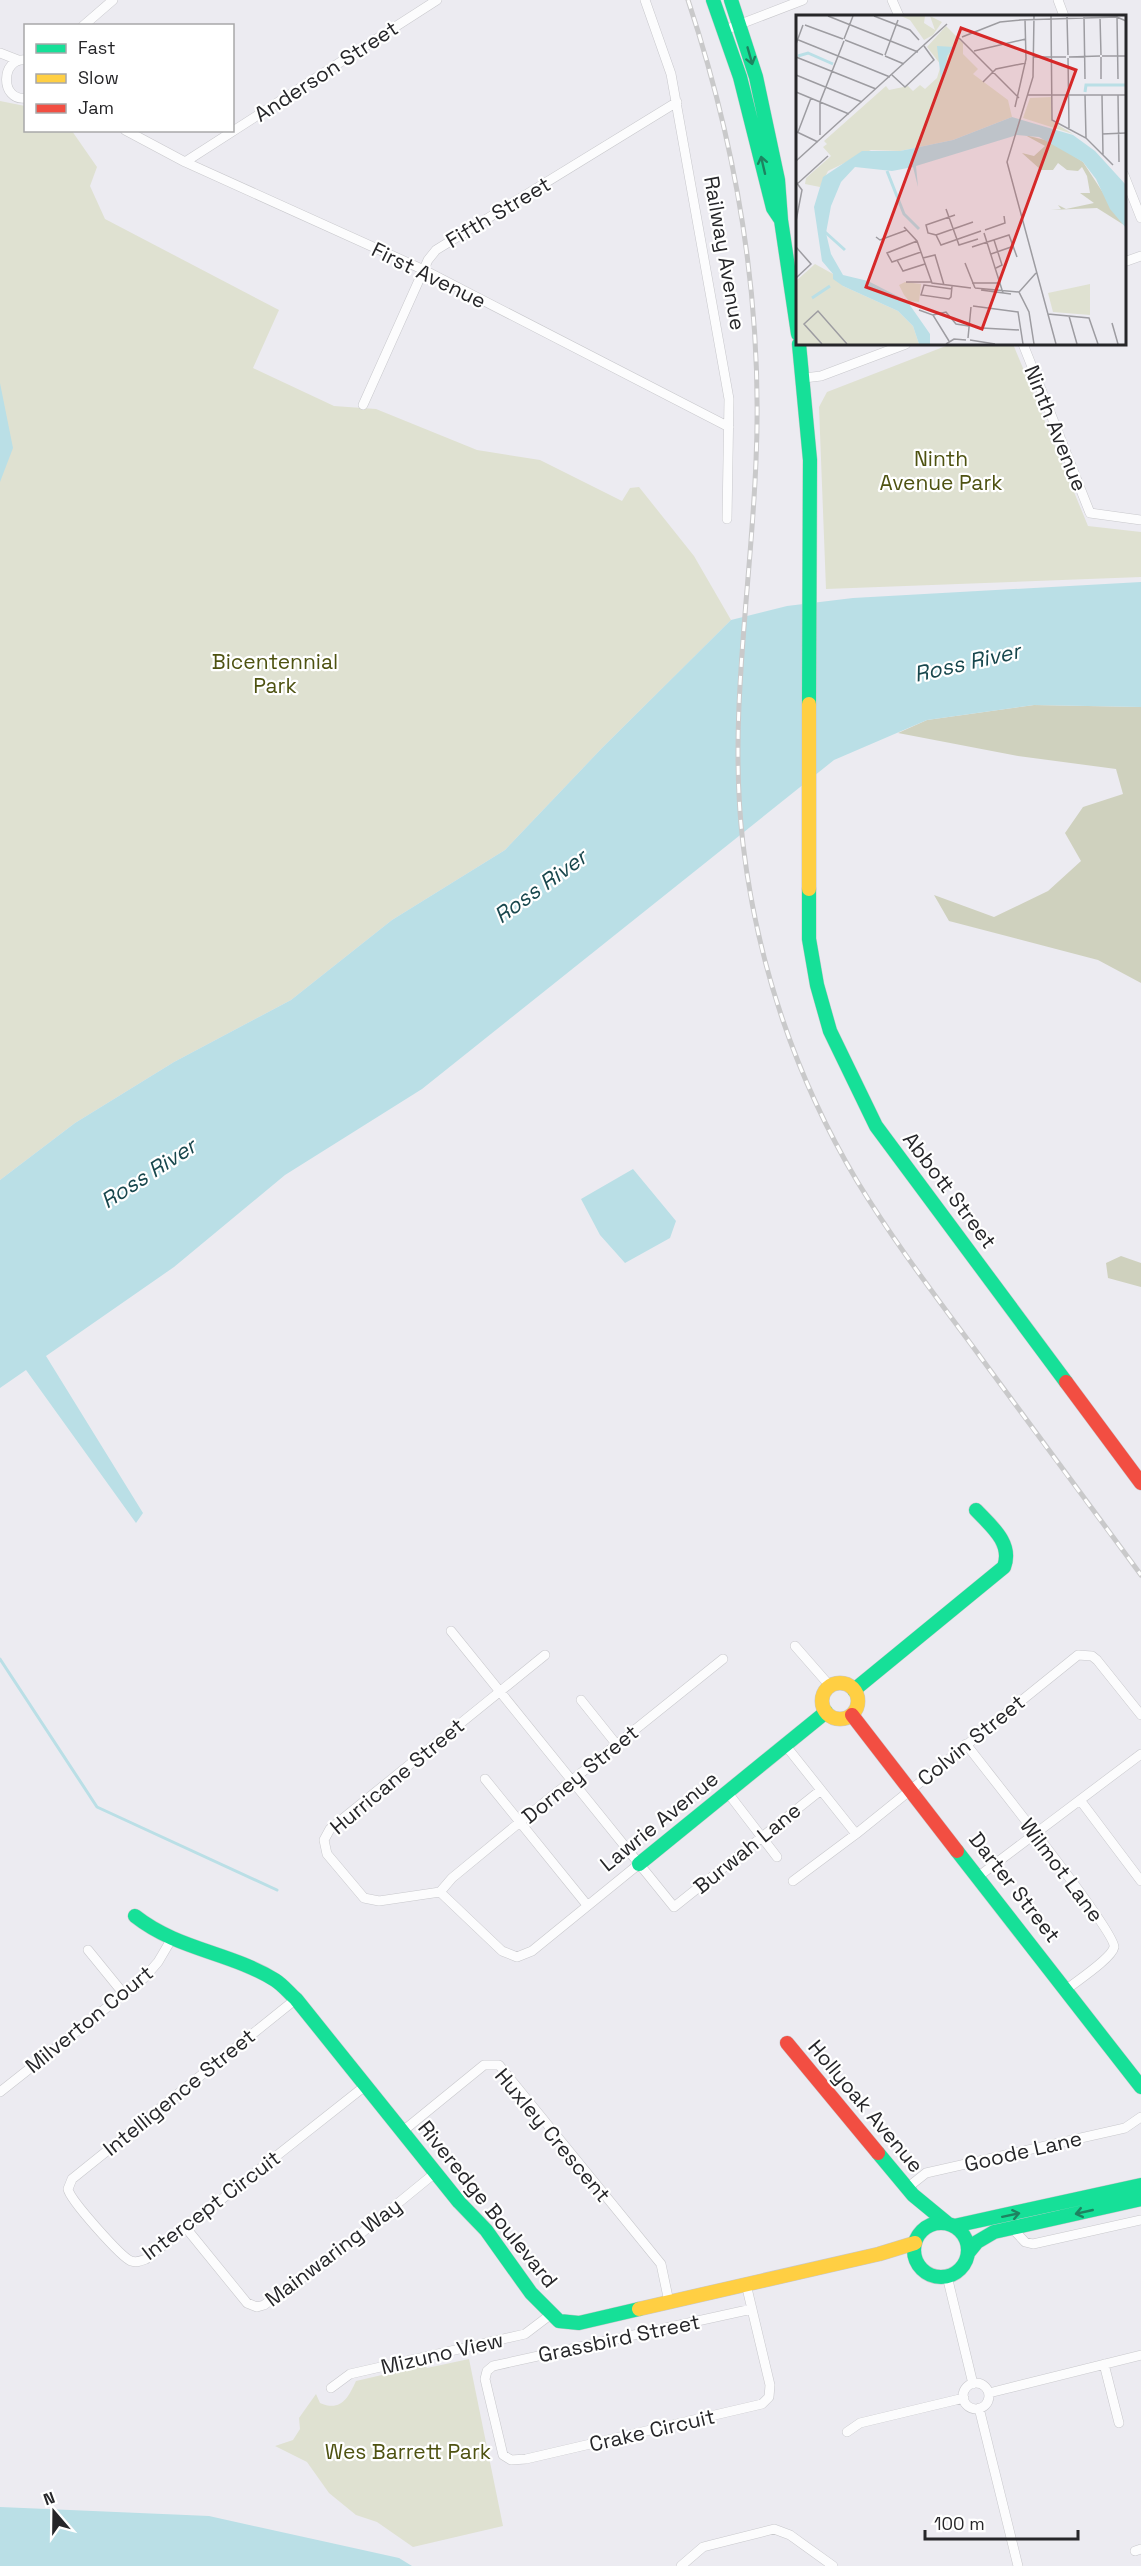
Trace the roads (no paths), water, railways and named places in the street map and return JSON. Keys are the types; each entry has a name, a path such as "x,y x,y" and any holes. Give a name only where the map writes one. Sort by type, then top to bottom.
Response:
{"street":[{"path":"85,24 113,0"},
{"name":"Anderson Street","path":"234,130 436,0"},
{"name":"Railway Avenue","path":"645,0 670,68 729,399 727,519"},
{"path":"713,0 725,30 751,113 773,208 781,220"},
{"path":"731,0 741,24 769,134 783,205 781,220 796,321"},
{"path":"725,30 803,0"},
{"path":"892,0 899,15"},
{"path":"1058,0 1064,15"},
{"path":"0,53 22,60"},
{"path":"22,60 7,65 3,70 1,82 2,87 13,98 23,99"},
{"name":"Fifth Street","path":"363,405 428,260 445,243 677,102"},
{"name":"First Avenue","path":"129,132 185,162 424,270 729,427"},
{"name":"Anderson Street","path":"185,162 231,132"},
{"path":"1126,178 1141,218"},
{"path":"1126,262 1141,256"},
{"path":"799,345 804,378 820,376 903,345"},
{"name":"Ninth Avenue","path":"1023,345 1090,513 1141,520"},
{"name":"Abbott Street","path":"804,378 810,460 811,582 808,939 830,1031 876,1126 1141,1483"},
{"path":"854,1690 1004,1567 1008,1556 1006,1546 976,1510"},
{"path":"451,1631 639,1864"},
{"path":"795,1646 830,1686"},
{"path":"500,1691 545,1655"},
{"name":"Colvin Street","path":"793,1881 856,1834 1078,1655 1092,1656 1097,1660 1141,1715"},
{"name":"Dorney Street","path":"440,1892 452,1878 571,1780 723,1659"},
{"path":"842,1683 854,1690 858,1704 852,1715 836,1719 826,1712 822,1701 823,1695 830,1686 842,1683"},
{"name":"Hurricane Street","path":"440,1892 378,1901 364,1898 327,1854 324,1840 330,1829 500,1691"},
{"path":"581,1701 617,1744"},
{"name":"Lawrie Avenue","path":"440,1892 502,1951 517,1958 532,1951 826,1712"},
{"name":"Darter Street","path":"852,1715 912,1789 1141,2087"},
{"name":"Wilmot Lane","path":"966,1744 1114,1940 1114,1948 1109,1956 1067,1989"},
{"path":"786,1746 856,1834"},
{"path":"979,1876 1141,1754"},
{"path":"485,1779 587,1905"},
{"name":"Burwah Lane","path":"639,1864 674,1907 821,1790"},
{"path":"728,1793 777,1857"},
{"path":"1080,1800 1141,1881"},
{"name":"Riveredge Boulevard","path":"135,1916 152,1932 237,1963 275,1980 296,1999 459,2202 479,2219 509,2266 550,2314 559,2321 579,2323 879,2254 918,2237"},
{"name":"Milverton Court","path":"0,2092 152,1970 171,1940"},
{"path":"88,1950 123,1993"},
{"name":"Intelligence Street","path":"68,2189 72,2179 296,1999"},
{"name":"Hollyoak Avenue","path":"787,2043 910,2191"},
{"name":"Huxley Crescent","path":"404,2131 484,2065 499,2065 661,2265 669,2302"},
{"name":"Intercept Circuit","path":"68,2189 74,2202 126,2258 138,2262 146,2259 186,2228 365,2086"},
{"name":"Goode Lane","path":"910,2191 926,2173 1125,2128 1141,2117"},
{"name":"Mainwaring Way","path":"186,2228 247,2303 257,2307 264,2306 337,2253 435,2173"},
{"path":"918,2237 938,2223 970,2224 1141,2185"},
{"path":"910,2191 965,2237 968,2253"},
{"path":"910,2191 920,2213 916,2262 926,2273 933,2276 947,2276 960,2269 968,2253 984,2236 1141,2199"},
{"path":"1012,2228 1025,2242 1033,2244 1141,2220"},
{"name":"Riveredge Boulevard","path":"879,2254 916,2262"},
{"path":"947,2276 973,2384"},
{"name":"Crake Circuit","path":"487,2371 486,2385 501,2450 503,2455 511,2460 526,2459 756,2407 766,2401 770,2392 746,2284"},
{"name":"Grassbird Street","path":"487,2371 498,2365 752,2309"},
{"name":"Mizuno View","path":"331,2388 350,2374 525,2334 550,2314"},
{"path":"988,2393 1141,2355"},
{"path":"1104,2364 1119,2423"},
{"path":"973,2384 981,2384 988,2393 988,2401 979,2408 969,2406 964,2398 967,2388 973,2384"},
{"path":"847,2432 860,2423 964,2398"},
{"path":"979,2408 1018,2566"},
{"path":"681,2566 703,2547 774,2529 790,2535 833,2566"}],"water":[{"path":"0,383 13,448 0,482"},
{"name":"Ross River","path":"1141,582 1141,707 1034,705 927,720 834,760 422,1089 285,1175 174,1267 46,1356 143,1513 136,1523 26,1370 0,1388 0,1180 75,1123 174,1062 291,1000 392,920 505,850 602,748 731,620 787,606 853,598"},
{"path":"633,1169 676,1221 670,1238 625,1263 600,1235 581,1199"},
{"path":"0,2507 209,2516 399,2558 412,2566 0,2566"}],"waterway":[{"path":"0,1659 97,1807 277,1890"}],"railway":[{"path":"688,0 705,56 733,170 743,228 755,344 756,461 739,701 739,796 749,888 769,976 782,1019 815,1102 857,1181 916,1270 1141,1575"}],"park label":[{"name":"Ninth Avenue Park","path":"941,470"},
{"name":"Bicentennial Park","path":"275,673"},
{"name":"Wes Barrett Park","path":"408,2451"}]}
